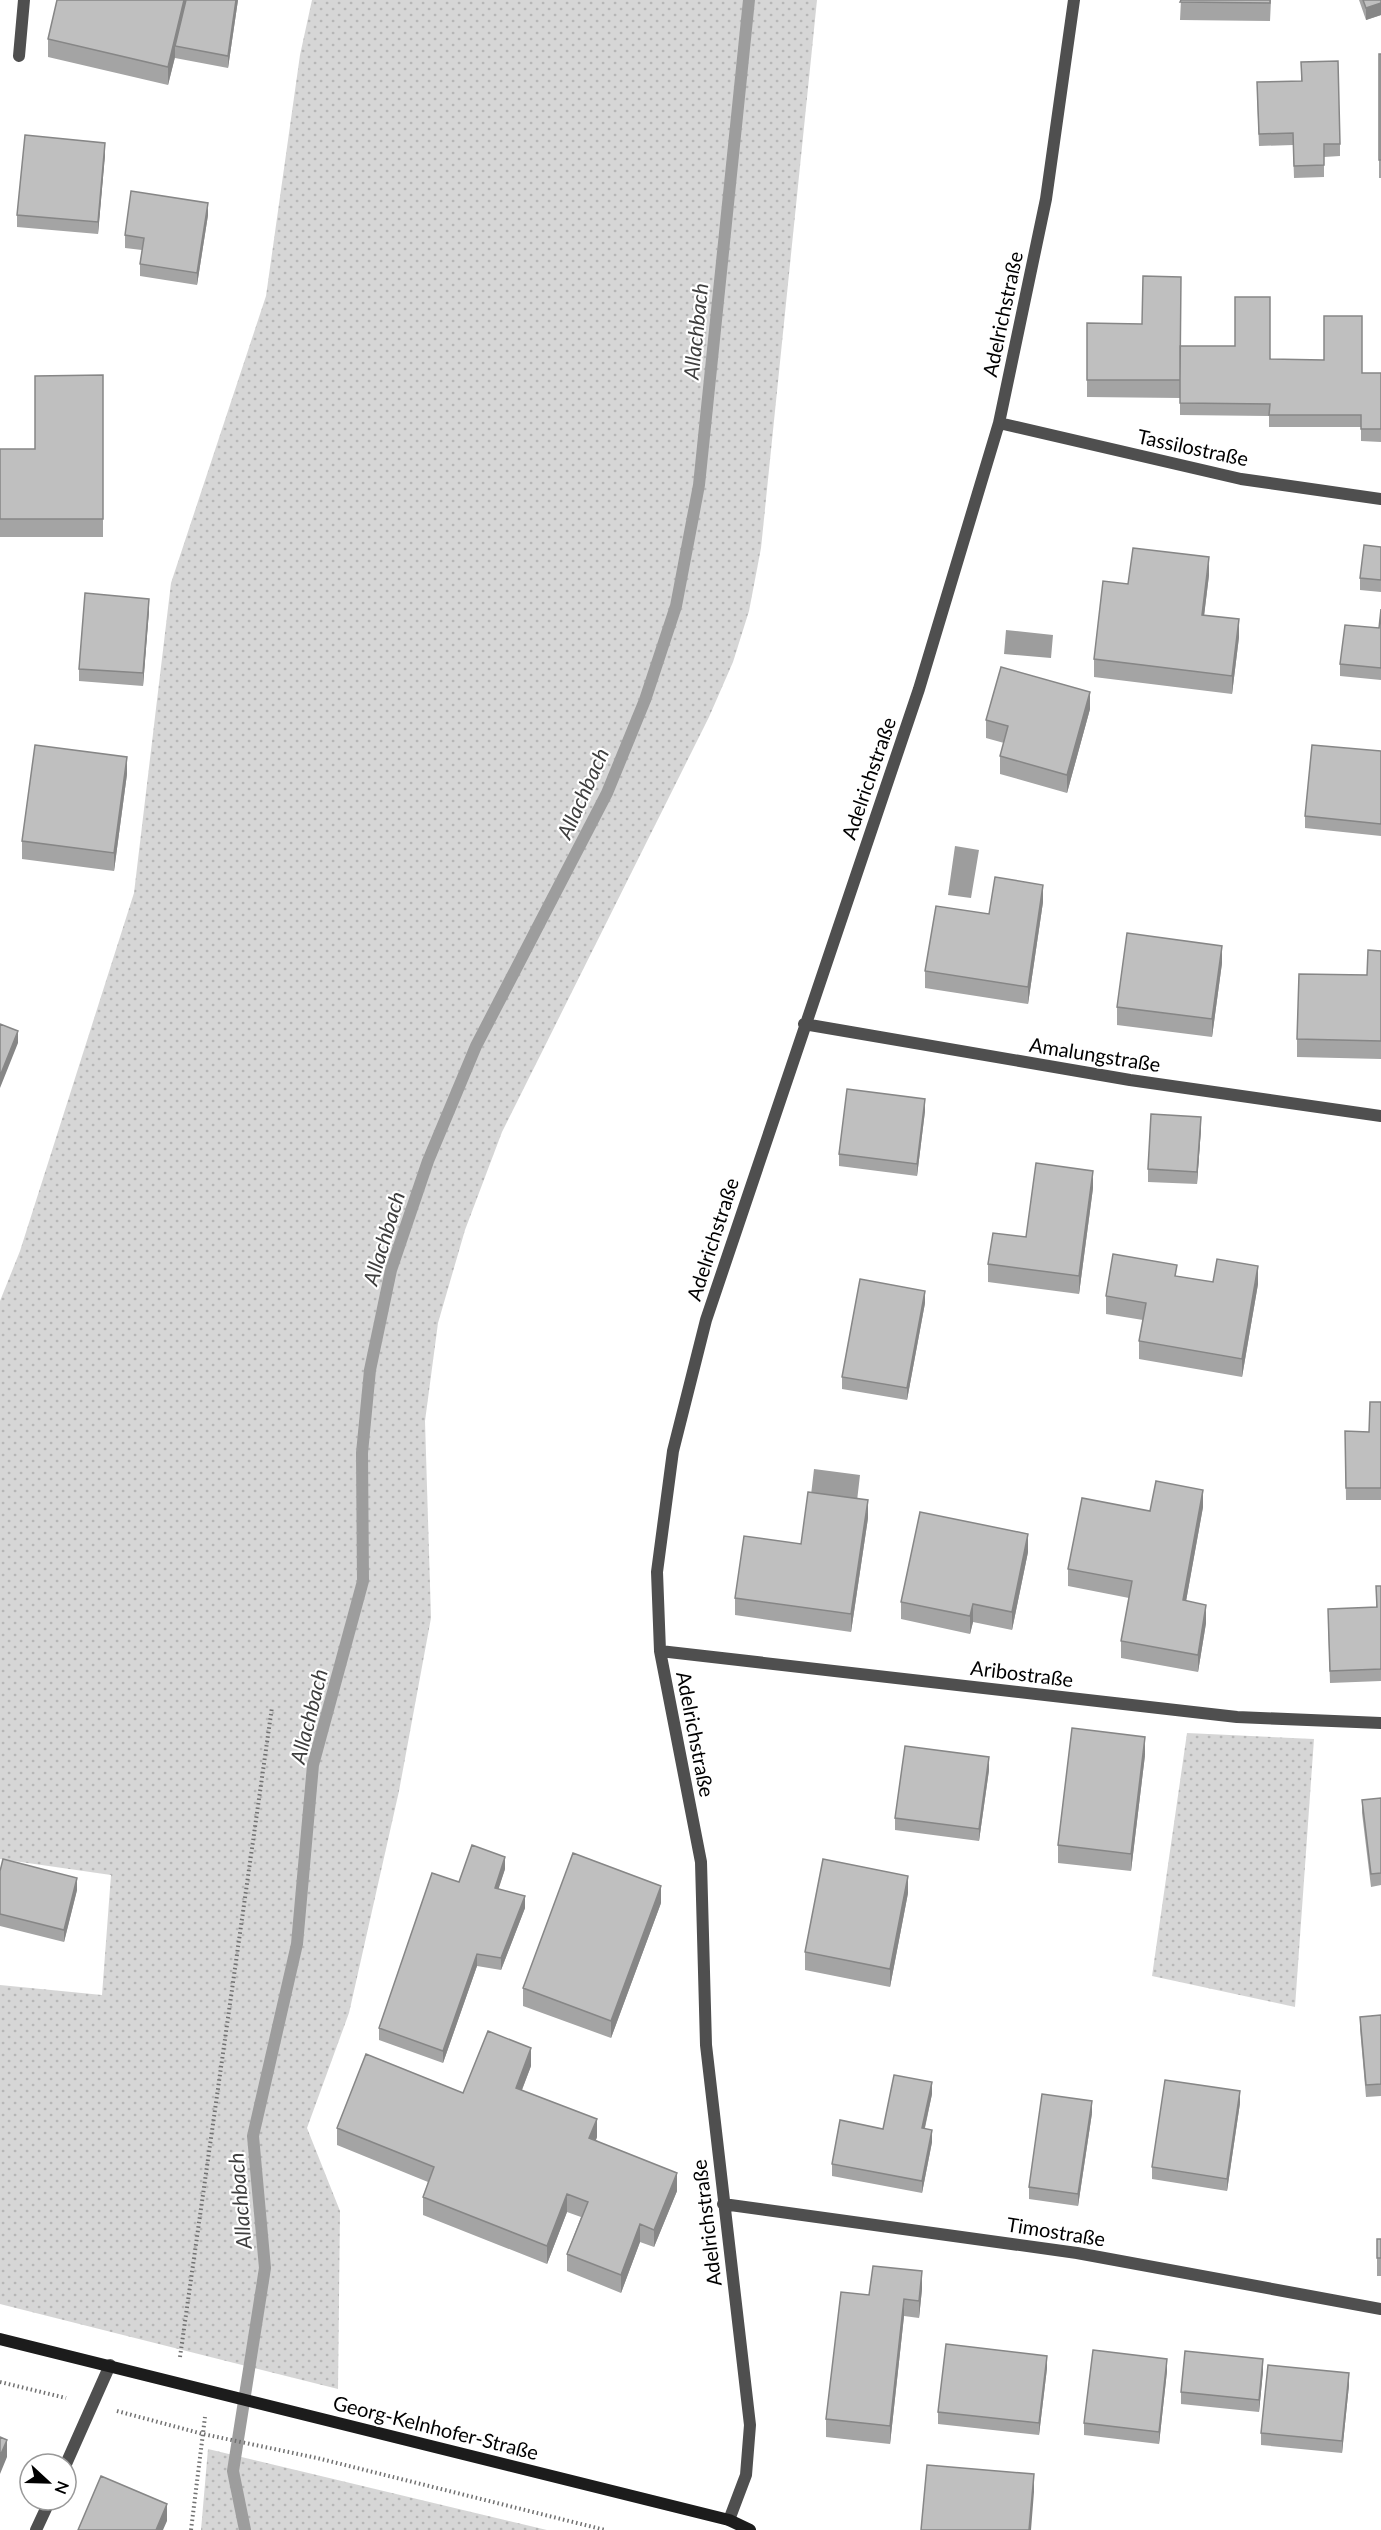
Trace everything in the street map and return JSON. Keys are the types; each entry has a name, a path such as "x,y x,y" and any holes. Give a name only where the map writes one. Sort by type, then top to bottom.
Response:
{"street":[{"path":"20,56 24,0"},
{"name":"Adelrichstraße","path":"729,2520 746,2475 750,2424 706,2045 701,1862 660,1651 657,1572 673,1451 706,1320 804,1024 919,689 999,423 1046,199 1074,0"},
{"name":"Tassilostraße","path":"999,423 1241,479 1381,499"},
{"name":"Amalungstraße","path":"804,1024 1130,1080 1381,1116"},
{"name":"Aribostraße","path":"660,1651 1237,1717 1381,1724"},
{"name":"Timostraße","path":"723,2204 1077,2253 1381,2309"},
{"name":"Georg-Kelnhofer-Straße","path":"0,2339 177,2381 729,2520 750,2530"},
{"path":"71,2452 110,2365"},
{"path":"36,2530 44,2512"}],"path":[{"path":"177,2381 272,1707"},
{"path":"191,2530 203,2434 317,2458 605,2530"}],"shaded area":[{"path":"312,0 817,0 761,548 749,611 733,662 709,717 502,1132 465,1230 438,1323 425,1421 431,1618 399,1791 349,2013 307,2128 340,2211 338,2389 0,2304 0,1985 102,1995 111,1875 0,1859 0,1301 20,1251 134,893 171,583 266,296 300,55"},
{"path":"1006,630 1053,635 1051,658 1004,654"},
{"path":"955,846 979,850 971,898 948,895"},
{"path":"814,1469 860,1475 857,1501 811,1495"},
{"path":"1187,1733 1314,1739 1295,2007 1152,1976"},
{"path":"208,2449 547,2530 201,2530"}],"building":[{"path":"57,0 184,0 168,67 48,39"},
{"path":"186,0 236,0 228,56 175,46"},
{"path":"1181,0 1270,0 1270,3 1180,2"},
{"path":"1363,0 1381,0 1381,3 1366,8"},
{"path":"1379,54 1381,54 1381,160 1379,160"},
{"path":"1338,61 1340,144 1324,144 1324,165 1294,166 1293,133 1259,134 1257,82 1302,81 1301,62"},
{"path":"25,135 105,143 98,222 17,215"},
{"path":"131,191 208,203 197,273 140,264 144,238 125,235"},
{"path":"1143,276 1181,277 1180,380 1087,380 1087,323 1142,324"},
{"path":"1235,297 1270,297 1270,359 1324,360 1324,316 1362,316 1362,373 1381,373 1381,429 1361,429 1361,415 1269,415 1270,404 1180,403 1180,346 1235,346"},
{"path":"103,375 103,519 0,519 0,449 35,449 35,376"},
{"path":"1364,545 1381,547 1381,580 1360,578"},
{"path":"1133,548 1209,557 1202,615 1239,619 1232,676 1094,659 1103,581 1128,584"},
{"path":"85,593 149,599 143,673 79,669"},
{"path":"1381,609 1381,668 1340,664 1345,625 1379,628"},
{"path":"1001,667 1090,692 1067,775 1000,756 1008,726 986,720"},
{"path":"35,745 127,757 114,853 22,841"},
{"path":"1312,745 1381,751 1381,824 1305,816"},
{"path":"995,877 1043,885 1028,987 925,971 936,906 989,914"},
{"path":"1127,933 1222,946 1212,1019 1117,1007"},
{"path":"1368,950 1381,951 1381,1041 1297,1039 1299,974 1367,975"},
{"path":"0,1024 18,1031 0,1076"},
{"path":"847,1089 925,1099 917,1164 839,1154"},
{"path":"1151,1114 1201,1117 1197,1172 1148,1169"},
{"path":"1036,1163 1093,1171 1079,1276 988,1264 993,1233 1026,1237"},
{"path":"1113,1254 1177,1265 1175,1276 1213,1282 1217,1259 1258,1266 1242,1359 1139,1341 1146,1303 1106,1296"},
{"path":"860,1279 925,1291 907,1388 842,1377"},
{"path":"1370,1402 1381,1402 1381,1488 1346,1488 1345,1431 1369,1432"},
{"path":"1156,1481 1203,1490 1183,1600 1206,1605 1198,1655 1121,1641 1132,1581 1068,1569 1082,1498 1150,1511"},
{"path":"808,1492 868,1500 851,1614 735,1598 744,1536 801,1544"},
{"path":"920,1512 1028,1534 1012,1612 973,1604 970,1616 901,1602"},
{"path":"1376,1586 1381,1586 1381,1669 1330,1671 1328,1609 1377,1607"},
{"path":"1072,1728 1145,1737 1131,1854 1058,1845"},
{"path":"905,1746 989,1757 979,1829 895,1818"},
{"path":"1381,1798 1381,1873 1371,1874 1362,1800"},
{"path":"472,1845 505,1857 495,1888 525,1896 501,1958 477,1954 443,2051 379,2028 432,1873 459,1882"},
{"path":"573,1853 661,1886 611,2021 523,1988"},
{"path":"3,1859 77,1878 64,1930 0,1914 0,1871"},
{"path":"823,1859 908,1876 890,1969 805,1952"},
{"path":"1381,2015 1381,2084 1366,2085 1360,2017"},
{"path":"488,2031 531,2048 516,2088 597,2119 589,2138 677,2173 654,2230 640,2224 621,2275 567,2254 588,2202 567,2194 547,2246 423,2197 434,2167 337,2128 366,2054 463,2093"},
{"path":"894,2075 932,2082 922,2128 932,2130 922,2181 832,2164 840,2120 883,2129"},
{"path":"1165,2080 1240,2091 1227,2179 1152,2167"},
{"path":"1042,2094 1092,2101 1078,2194 1029,2187"},
{"path":"1377,2239 1381,2239 1381,2258 1377,2258"},
{"path":"873,2266 922,2271 919,2301 904,2299 890,2426 826,2419 841,2292 869,2295"},
{"path":"946,2344 1047,2356 1039,2423 938,2412"},
{"path":"1093,2350 1167,2359 1159,2432 1084,2423"},
{"path":"1185,2351 1263,2359 1259,2400 1181,2392"},
{"path":"1268,2365 1349,2373 1342,2441 1261,2433"},
{"path":"0,2437 7,2440 0,2456"},
{"path":"927,2465 1034,2474 1029,2530 921,2530"},
{"path":"101,2476 167,2504 156,2530 78,2530"}],"waterway":[{"name":"Allachbach","path":"245,2530 233,2471 265,2268 253,2136 297,1944 313,1765 363,1581 362,1453 370,1370 391,1270 428,1161 476,1046 607,793 645,700 676,606 699,485 749,0"}]}
